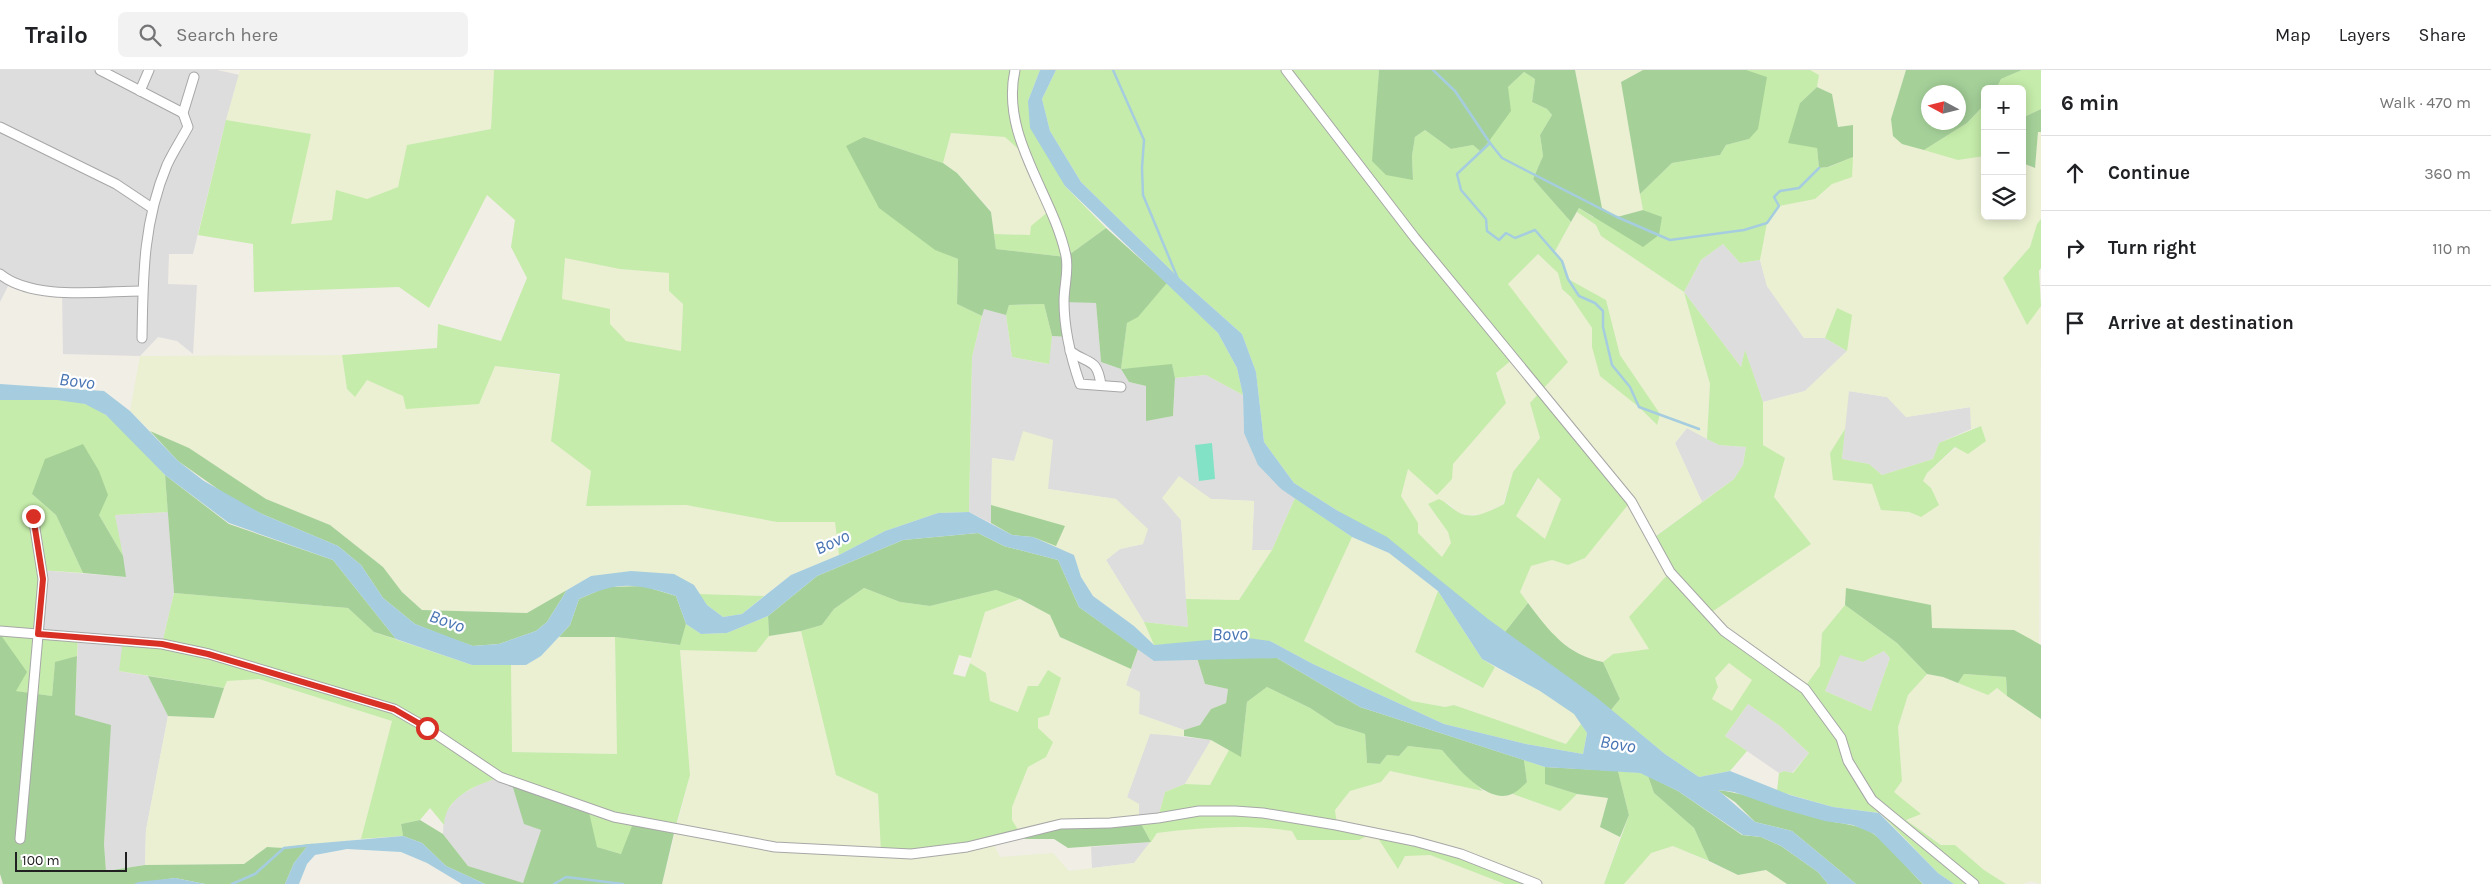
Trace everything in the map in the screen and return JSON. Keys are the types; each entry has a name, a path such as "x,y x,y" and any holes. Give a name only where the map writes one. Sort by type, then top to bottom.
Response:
{"street":[{"path":"100,70 183,113"},
{"path":"140,91 149,70"},
{"path":"1014,70 1011,98 1017,125 1027,156 1062,240 1066,257 1067,271 1064,301 1070,351 1080,384 1121,387"},
{"path":"1286,70 1415,238 1631,501 1670,572 1724,631 1805,688 1841,738 1848,761 1872,800 1974,884"},
{"path":"142,338 145,245 152,208 168,163 188,127 183,113 194,77"},
{"path":"0,127 116,184 152,208"},
{"path":"0,274 10,282 40,292 142,292"},
{"path":"1070,351 1078,357 1088,360 1098,369 1101,385"},
{"path":"20,839 43,579 33,516"},
{"path":"0,630 162,644 261,668 394,709 427,728 500,777 614,817 776,847 911,854 967,847 1061,824 1110,823 1199,811 1235,811 1311,820 1398,837 1461,854 1537,884"}],"shaded area":[{"path":"0,70 217,70 240,75 223,132 193,254 169,254 168,284 197,285 193,354 177,341 158,337 140,356 63,354 62,292 10,282 0,302"},
{"path":"1723,244 1740,263 1760,260 1767,286 1804,338 1825,338 1847,351 1805,391 1763,402 1745,351 1741,367 1684,292 1701,260"},
{"path":"1064,301 1096,303 1101,362 1121,369 1129,382 1146,386 1173,416 1175,378 1206,375 1243,395 1244,433 1281,489 1295,498 1272,550 1252,550 1254,501 1211,499 1179,477 1163,498 1181,520 1188,627 1144,622 1106,560 1120,549 1143,544 1116,499 1048,489 1014,461 992,458 991,523 969,512 972,357 984,308 1006,315 1012,357 1048,364 1052,336 1067,337"},
{"path":"1848,391 1887,397 1906,417 1971,407 1971,429 1939,443 1933,459 1882,475 1869,464 1842,459"},
{"path":"1687,428 1719,445 1746,447 1743,465 1734,479 1702,502 1675,443"},
{"path":"168,512 174,593 162,644 119,671 148,676 168,716 146,830 145,865 106,871 104,844 106,792 75,715 78,637 38,634 40,570 125,577 115,515"},
{"path":"1138,649 1154,661 1197,658 1205,684 1228,689 1226,703 1211,709 1200,725 1184,730 1139,714 1126,685"},
{"path":"1884,651 1890,658 1871,711 1825,691 1840,654 1863,662"},
{"path":"1748,704 1780,726 1809,753 1792,773 1784,771 1779,773 1725,736"},
{"path":"1150,733 1211,740 1185,784 1165,792 1158,818 1139,820 1127,797"},
{"path":"500,777 511,781 541,830 523,884 468,866 443,834 444,815 457,797 480,784"},
{"path":"1151,842 1134,863 1092,868 1091,847"}],"green space":[{"path":"240,70 494,70 491,129 407,145 398,187 367,199 333,220 291,224 310,134 226,120"},
{"path":"494,70 1040,70 1028,101 1065,186 1106,228 1066,257 996,249 994,234 1030,235 1031,226 1049,211 1027,157 1005,137 951,133 943,163 864,137 936,250 958,259 957,304 982,316 972,357 969,512 938,513 885,531 839,555 835,522 777,522 686,505 586,506 591,471 551,441 560,374 495,366 479,404 406,409 403,396 367,380 355,397 347,389 342,355 437,348 438,324 501,341 527,278 511,247 515,220 487,195 429,308 399,287 254,292 253,244 198,235 226,120 311,134 291,224 332,220 336,190 367,199 398,187 407,145 491,129","holes":["565,258 620,269 669,273 669,291 683,304 681,351 626,341 610,324 610,309 562,299"]},
{"path":"1056,70 1379,70 1375,130 1413,180 1412,156 1415,137 1425,130 1451,149 1473,145 1481,152 1508,87 1524,72 1535,79 1532,102 1547,109 1552,115 1540,135 1543,156 1533,179 1571,222 1554,253 1562,261 1568,279 1606,300 1620,355 1660,414 1657,425 1639,407 1600,376 1592,347 1592,328 1571,297 1562,289 1558,273 1538,254 1508,284 1568,362 1541,391 1631,501 1585,558 1568,565 1552,560 1531,566 1520,592 1528,603 1505,632 1338,511 1294,483 1264,442 1256,372 1242,334 1177,276 1081,182 1050,131 1042,99","holes":["1514,358 1541,391 1530,403 1540,438 1513,472 1504,504 1481,514 1470,516 1458,512 1439,499 1428,504 1448,532 1451,543 1442,557 1418,533 1418,523 1401,496 1408,469 1437,495 1452,479 1453,464 1506,403 1496,373","1538,478 1561,499 1545,539 1516,516"]},
{"path":"1379,70 1575,70 1602,208 1617,217 1643,210 1662,217 1659,235 1643,247 1579,208 1571,222 1533,179 1543,156 1540,135 1552,115 1547,109 1532,102 1535,79 1524,72 1508,87 1511,111 1481,152 1473,145 1451,149 1425,130 1415,137 1412,156 1413,180 1386,175 1372,161"},
{"path":"1575,70 1643,70 1621,82 1643,210 1617,217 1602,209"},
{"path":"1643,70 1746,70 1767,77 1758,129 1749,139 1726,145 1720,155 1672,163 1640,194 1621,82"},
{"path":"1746,70 1810,70 1819,75 1817,87 1800,103 1817,148 1819,168 1829,167 1853,157 1852,177 1832,184 1815,199 1779,206 1767,223 1760,260 1740,263 1723,244 1701,260 1684,292 1601,236 1596,225 1577,212 1579,208 1593,217 1662,218 1643,210 1640,194 1672,163 1720,155 1726,145 1749,139"},
{"path":"1810,70 1906,70 1891,119 1958,160 1981,157 1981,220 2026,220 2026,165 2035,168 2038,132 2041,132 2041,219 2037,224 2030,247 2003,278 2027,324 2041,306 2039,646 2014,630 1932,628 1847,589 1845,605 1822,633 1820,666 1805,689 1709,614 1811,544 1774,497 1785,458 1763,445 1763,402 1805,391 1847,351 1837,308 1825,338 1804,338 1767,286 1760,260 1767,223 1779,206 1815,199 1832,184 1853,126 1838,127 1832,94 1817,87 1819,75","holes":["1849,391 1887,397 1906,417 1970,407 1971,429 1981,426 1927,473 1923,481 1931,488 1920,517 1909,512 1881,510 1872,484 1830,453 1845,429"]},
{"path":"1906,70 2022,70 2001,79 1998,85 1981,85 1981,108 1966,124 1966,85 1921,85 1921,130 1956,130 1924,150 1902,144 1893,136 1891,119"},
{"path":"2022,70 2041,70 2041,109 2026,116 2026,85 1998,85 2001,79"},
{"path":"1817,87 1832,94 1838,127 1853,125 1853,157 1828,167 1819,168 1817,148 1788,143 1800,103"},
{"path":"1981,108 1981,157 1958,160 1924,150 1956,130 1966,130 1967,123"},
{"path":"2041,109 2041,132 2038,132 2035,168 2026,165 2026,116"},
{"path":"951,133 1005,137 1027,157 1049,211 1030,235 994,234 991,211 957,173 943,163"},
{"path":"864,137 943,163 957,173 991,212 996,249 1066,257 1106,228 1167,283 1138,317 1127,323 1121,369 1101,362 1096,303 1064,302 1068,337 1052,336 1044,304 1009,305 1006,315 984,309 982,316 957,304 958,259 935,250 879,208 846,146"},
{"path":"1577,212 1597,226 1601,236 1684,292 1710,384 1707,439 1687,428 1675,443 1702,502 1652,538 1670,572 1649,649 1613,654 1603,662 1587,659 1553,637 1520,592 1531,566 1552,560 1568,565 1585,558 1530,403 1540,438 1513,472 1503,504 1483,514 1467,515 1458,512 1448,503 1428,504 1448,532 1451,543 1442,557 1418,533 1401,496 1408,468 1451,479 1453,464 1506,403 1496,373 1514,358 1508,284 1538,254 1558,273 1562,289 1571,296 1592,328 1592,347 1639,407 1656,425 1648,397 1620,355 1606,300 1568,279 1562,261 1554,253"},
{"path":"2041,219 2041,268 2039,271 2041,306 2027,325 2003,278 2030,247 2037,224"},
{"path":"565,258 620,269 669,273 669,291 683,304 681,351 626,341 610,324 562,299"},
{"path":"1167,283 1218,333 1237,368 1243,395 1206,375 1175,378 1172,365 1121,369 1127,323 1138,316"},
{"path":"1684,292 1741,367 1745,350 1763,402 1763,445 1785,458 1774,497 1811,544 1709,614 1804,688 1820,666 1822,633 1845,605 1897,643 1927,674 1908,695 1898,727 1902,781 1894,792 1921,814 1906,820 1941,845 1955,845 1984,870 2006,884 1954,884 1938,873 1880,813 1833,807 1777,791 1779,773 1784,771 1793,773 1809,753 1780,726 1748,704 1725,736 1747,751 1730,771 1699,777 1665,754 1611,710 1620,699 1603,662 1613,654 1649,649 1629,617 1670,572 1652,539 1734,479 1743,465 1746,447 1719,445 1707,439 1710,384","holes":["1884,651 1890,658 1871,711 1825,691 1840,655 1863,662","1729,663 1752,680 1732,711 1712,699 1718,687 1715,678"]},
{"path":"1044,304 1052,336 1049,364 1012,357 1006,315 1009,305"},
{"path":"1837,308 1852,315 1847,351 1825,338"},
{"path":"342,355 347,389 355,397 367,380 403,396 406,409 495,366 560,375 551,441 591,471 586,506 686,505 777,522 835,522 839,555 791,575 764,596 699,594 694,585 591,576 527,613 422,610 402,592 383,567 330,525 266,499 189,448 150,431 130,411 140,356"},
{"path":"1172,364 1175,378 1173,416 1146,421 1146,386 1129,382 1121,369"},
{"path":"0,400 64,400 85,404 96,409 118,425 165,475 168,512 115,515 123,556 99,515 32,494 56,515 83,573 40,570 38,634 78,637 77,656 55,663 52,696 15,691 0,634"},
{"path":"1981,426 1986,441 1968,454 1955,447 1927,473 1923,481 1931,488 1939,505 1921,517 1909,512 1881,510 1872,484 1833,480 1830,453 1845,429 1842,459 1869,464 1882,475 1933,459 1939,443"},
{"path":"150,431 189,448 266,499 330,525 383,567 402,592 422,610 527,613 567,590 547,622 536,631 499,644 473,646 450,638 415,624 383,598 361,565 338,546 262,514 232,499 178,461"},
{"path":"1023,431 1053,440 1048,489 1116,499 1148,529 1143,544 1120,549 1106,560 1144,622 1154,645 1134,626 1093,596 1081,577 1074,555 991,523 992,458 1014,461"},
{"path":"1212,443 1215,479 1199,481 1195,445"},
{"path":"83,444 99,471 108,495 99,515 123,556 126,577 83,573 56,515 32,494 45,459"},
{"path":"165,475 229,524 333,560 396,639 374,632 348,608 174,593"},
{"path":"1179,476 1211,499 1254,501 1252,550 1272,550 1239,600 1186,599 1181,520 1162,498"},
{"path":"1539,478 1561,499 1545,539 1516,516"},
{"path":"1295,498 1352,537 1304,641 1412,701 1445,707 1454,705 1566,744 1581,724 1587,733 1583,754 1526,744 1444,724 1313,664 1270,641 1154,645 1144,622 1188,627 1186,599 1239,600 1272,550"},
{"path":"991,505 1065,526 1056,546 1033,537 1012,535 991,523"},
{"path":"978,533 1004,546 1058,560 1079,607 1138,649 1131,669 1060,637 1050,615 1020,599 996,590 930,606 900,602 864,588 834,609 822,625 801,631 769,636 768,616 817,576 903,540"},
{"path":"1352,537 1389,553 1438,591 1415,652 1482,688 1495,667 1540,691 1575,714 1581,724 1566,744 1454,705 1445,707 1412,701 1304,641"},
{"path":"643,586 676,596 686,624 680,645 615,637 559,637 570,625 579,599 607,587"},
{"path":"864,588 900,602 930,606 996,590 1020,599 985,612 971,658 959,655 953,674 965,677 970,663 986,673 990,701 1018,712 1028,686 1038,686 1048,670 1061,678 1049,715 1038,718 1038,728 1053,742 1046,757 1028,767 1012,807 1012,820 1020,833 967,847 881,853 878,794 836,775 801,631 822,625 834,609"},
{"path":"1846,588 1931,605 1932,628 2014,630 2041,645 2041,719 2007,696 2006,677 1964,674 1958,683 1943,677 1927,674 1897,643 1845,605"},
{"path":"1438,591 1482,659 1495,667 1483,688 1415,652"},
{"path":"174,593 348,608 374,632 472,665 511,665 512,752 617,754 615,637 679,645 686,624 701,634 727,633 768,616 769,636 756,652 680,650 690,775 675,829 621,854 597,847 500,777 472,788 456,799 450,806 444,825 430,808 420,820 401,824 403,836 361,839 392,721 259,679 227,681 224,688 119,671 123,640 162,644"},
{"path":"699,594 764,596 742,614 723,617 707,605"},
{"path":"1020,599 1051,615 1060,637 1131,669 1126,685 1140,692 1139,714 1184,730 1184,736 1150,734 1127,797 1139,804 1139,820 1020,833 1012,820 1012,807 1028,767 1046,757 1038,728 1038,718 1048,670 1038,686 1028,687 1019,712 990,701 986,673 970,663 985,612"},
{"path":"1528,603 1551,632 1569,648 1590,659 1603,662 1620,699 1611,710 1505,632"},
{"path":"801,631 836,775 878,793 881,852 992,840 1000,857 1053,853 1069,871 1134,863 1157,833 1202,827 1269,827 1293,831 1298,840 1336,825 1335,810 1350,791 1381,782 1390,771 1506,796 1513,794 1559,811 1577,794 1608,798 1600,827 1620,837 1604,884 1537,884 1374,832 1399,868 1405,855 1430,855 1505,884 662,884 690,775 680,649 756,652 769,636"},
{"path":"0,634 27,672 16,691 52,696 55,662 77,656 75,715 111,725 104,844 106,871 145,865 244,864 267,847 284,848 309,844 294,863 285,884 205,884 175,878 134,884 3,884 0,874"},
{"path":"559,637 615,637 617,754 512,752 511,665 526,665 541,656"},
{"path":"1197,658 1277,658 1360,707 1524,760 1527,782 1512,794 1502,796 1492,794 1473,782 1442,750 1408,746 1399,756 1387,755 1380,764 1367,763 1365,734 1336,725 1310,708 1267,687 1247,702 1241,757 1211,740 1184,736 1184,730 1200,725 1211,709 1226,703 1228,689 1205,684"},
{"path":"1729,663 1753,680 1732,712 1712,699 1718,687 1715,678"},
{"path":"1927,674 1943,677 1988,695 1996,688 2041,719 2041,884 2031,881 2023,884 2006,884 1984,870 1955,845 1942,845 1906,820 1920,814 1894,792 1902,781 1898,727 1908,695"},
{"path":"1964,674 2006,677 2007,696 1997,688 1988,695 1958,683"},
{"path":"148,676 224,688 214,718 168,716"},
{"path":"259,679 392,721 361,839 284,848 267,847 244,864 145,865 146,830 168,716 214,718 226,681"},
{"path":"1267,687 1310,708 1336,725 1365,734 1367,763 1380,764 1387,755 1399,756 1408,746 1442,750 1483,791 1390,771 1381,782 1350,791 1335,810 1337,825 1374,832 1359,840 1297,840 1292,831 1225,827 1157,833 1151,842 1139,820 1158,818 1165,792 1185,784 1210,785 1229,750 1241,756 1247,702"},
{"path":"1211,740 1229,750 1210,785 1185,784"},
{"path":"1524,760 1545,767 1545,784 1577,794 1560,811 1513,794 1527,782"},
{"path":"1545,767 1618,771 1629,815 1620,837 1600,827 1608,798 1577,794 1545,784"},
{"path":"1618,771 1640,773 1648,776 1654,793 1694,828 1709,861 1673,846 1651,853 1624,884 1604,884 1629,815"},
{"path":"1648,776 1678,791 1742,835 1761,837 1781,846 1818,872 1828,884 1787,884 1766,870 1738,875 1709,861 1694,828 1654,793"},
{"path":"511,781 588,808 597,847 621,854 634,821 675,829 662,884 485,884 446,866 422,843 403,836 401,824 420,820 443,834 468,866 523,883 541,830 524,824"},
{"path":"1717,790 1744,795 1824,820 1869,831 1881,840 1923,884 1856,884 1792,831 1755,822 1735,802"},
{"path":"1139,820 1151,842 1068,848 1054,839 1025,839 1020,833 1061,824"},
{"path":"1374,832 1446,849 1537,884 1505,884 1430,855 1405,856 1398,869"},
{"path":"1674,846 1738,875 1766,870 1787,884 1624,884 1651,852"}],"water":[{"name":"Bovo","path":"1040,70 1056,70 1042,99 1050,131 1081,182 1177,276 1242,334 1256,372 1264,442 1294,483 1338,511 1387,537 1488,619 1596,697 1665,754 1699,777 1730,771 1790,795 1833,807 1879,813 1938,873 1954,884 1923,884 1874,834 1853,825 1825,821 1779,808 1734,792 1718,790 1755,822 1792,831 1856,884 1828,884 1818,872 1781,846 1761,837 1743,835 1678,791 1640,773 1545,767 1360,707 1277,658 1154,661 1079,607 1058,560 1004,546 978,533 903,540 817,576 768,616 727,633 701,634 686,624 676,596 637,586 605,589 579,599 570,625 541,656 526,665 472,665 396,639 333,560 229,523 165,475 106,415 85,404 57,400 0,400 0,384 104,391 130,411 178,461 204,481 262,514 338,546 361,565 383,598 415,624 473,646 499,644 536,631 547,622 567,590 591,576 631,571 674,574 694,585 707,605 723,617 742,614 791,575 839,555 885,531 938,513 969,512 1012,535 1033,537 1074,555 1081,577 1093,596 1134,626 1154,645 1240,637 1270,641 1313,664 1444,724 1526,744 1583,754 1587,733 1574,714 1540,691 1482,659 1438,591 1389,553 1352,537 1281,489 1258,465 1244,433 1243,395 1237,368 1218,333 1065,186 1030,128 1028,101"},
{"path":"403,836 422,843 446,866 485,884 462,884 427,863 401,852 347,849 315,855 307,864 299,884 285,884 294,863 309,844"},
{"path":"175,878 205,884 134,884 138,882"}],"waterway":[{"path":"1113,70 1144,140 1143,195 1178,279"},
{"path":"1433,70 1455,91 1490,143 1457,174 1461,190 1486,219 1487,231 1499,240 1506,233 1515,238 1535,230 1562,261 1568,279 1579,296 1595,303 1603,311 1603,327 1612,365 1630,387 1639,407 1699,429"},
{"path":"1490,143 1502,158 1617,217 1670,240 1744,230 1767,223 1779,206 1774,197 1780,191 1799,188 1819,168"},
{"path":"232,884 255,874 284,848 312,845"},
{"path":"554,884 566,877 623,884"}],"route":[{"path":"33,516 43,579 38,634 162,644 208,654 261,668 394,709 427,728"}]}
